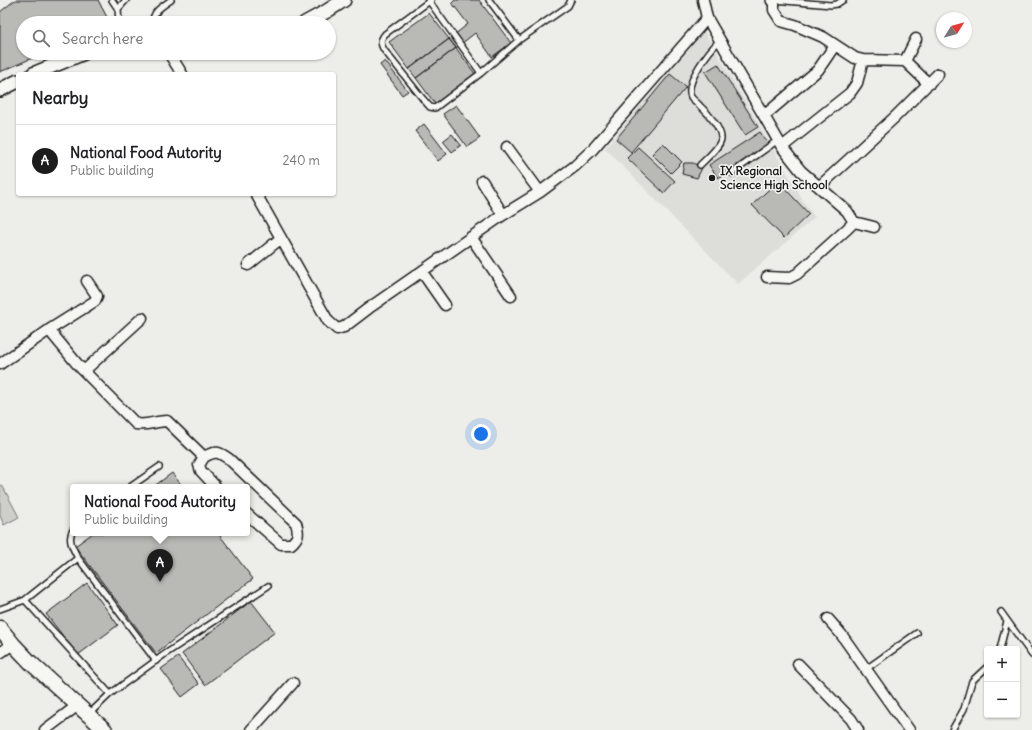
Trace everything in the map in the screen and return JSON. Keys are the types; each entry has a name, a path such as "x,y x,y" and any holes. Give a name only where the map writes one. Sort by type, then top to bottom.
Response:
{"main road":[{"path":"0,630 105,730"}],"street":[{"path":"318,16 344,0"},
{"path":"703,0 707,18 780,143 801,171 847,211 854,222 874,227"},
{"path":"773,0 774,10 781,21 810,31 836,45 855,58 862,60 905,61 929,84"},
{"path":"257,196 280,239 328,321 337,329 344,327 503,215 540,192 575,166 592,150 707,18"},
{"path":"905,61 916,39"},
{"path":"765,115 818,70 836,45"},
{"path":"41,72 68,60"},
{"path":"173,60 181,72"},
{"path":"780,143 850,93 857,83 862,60"},
{"path":"820,186 938,74"},
{"path":"0,90 16,82"},
{"path":"507,146 540,192"},
{"path":"482,181 503,215"},
{"path":"767,277 789,278 797,274 854,222"},
{"path":"472,237 511,296"},
{"path":"248,265 280,239"},
{"path":"422,272 445,305"},
{"path":"0,364 49,330 95,301 97,296 88,281"},
{"path":"84,371 142,318"},
{"path":"49,330 84,371 136,424 145,426 159,421 167,421 204,457"},
{"path":"213,484 201,471 199,465 204,457 211,453 219,452 229,459 296,523 299,532 298,538 291,544 281,544 250,517"},
{"path":"828,619 841,634 909,730"},
{"path":"0,653 13,644"},
{"path":"798,664 851,719 858,730"},
{"path":"251,730 293,683"},
{"path":"45,730 83,710"}],"lane":[{"path":"112,0 118,9 118,16"},
{"path":"118,9 126,0"},
{"path":"154,16 154,13 171,0"},
{"path":"481,73 430,0 385,34 381,39 381,45 384,50 430,107 435,108 481,73 519,40 568,6 571,0"},
{"path":"490,0 519,40"},
{"path":"773,0 831,5 837,4 844,0"},
{"path":"700,165 720,143 722,137 706,112 691,97 690,88 693,78 712,48 720,40"},
{"path":"732,173 780,143"},
{"path":"134,484 159,467"},
{"path":"71,536 70,539 72,548 78,558 156,661"},
{"path":"0,609 25,600 78,558"},
{"path":"83,710 110,694 156,661 268,586"},
{"path":"25,600 110,694"},
{"path":"1001,612 1032,655"},
{"path":"1001,646 1007,621"},
{"path":"865,669 917,632"},
{"path":"952,730 964,709 972,681 984,670"}],"shaded area":[{"name":"IX Regional Science High School","path":"704,31 807,207 815,217 738,284 605,148"},
{"path":"2,485 19,517 4,525 0,516 0,486"}],"building":[{"path":"15,0 98,0 106,16 16,16 16,60 28,60 0,72 0,12"},
{"path":"455,0 479,0 511,43 492,57 475,33 456,48 449,39 468,24 452,3"},
{"path":"429,13 449,39 409,69 389,42"},
{"path":"449,39 456,48 416,78 409,69"},
{"path":"456,48 476,75 436,105 416,78"},
{"path":"385,61 408,91 402,95 380,65"},
{"path":"718,64 758,127 745,135 705,72"},
{"path":"670,74 686,87 631,152 616,139"},
{"path":"456,105 480,138 467,147 443,114"},
{"path":"424,124 447,154 438,161 415,131"},
{"path":"760,132 768,144 718,178 709,165"},
{"path":"452,134 461,145 452,152 443,141"},
{"path":"663,143 682,162 671,173 652,154"},
{"path":"638,147 675,181 664,193 627,158"},
{"path":"684,163 693,163 702,168 697,178 682,174"},
{"path":"778,181 809,214 784,238 752,205"},
{"path":"172,473 181,484 157,484"},
{"path":"89,536 220,536 253,579 156,653 75,546"},
{"path":"87,583 118,625 78,655 46,614"},
{"path":"251,601 275,632 205,685 182,654"},
{"path":"178,657 199,684 182,697 161,669"}],"place":[{"name":"IX Regional Science High School","path":"712,178"},
{"name":"National Food Autority","path":"160,582"}]}
